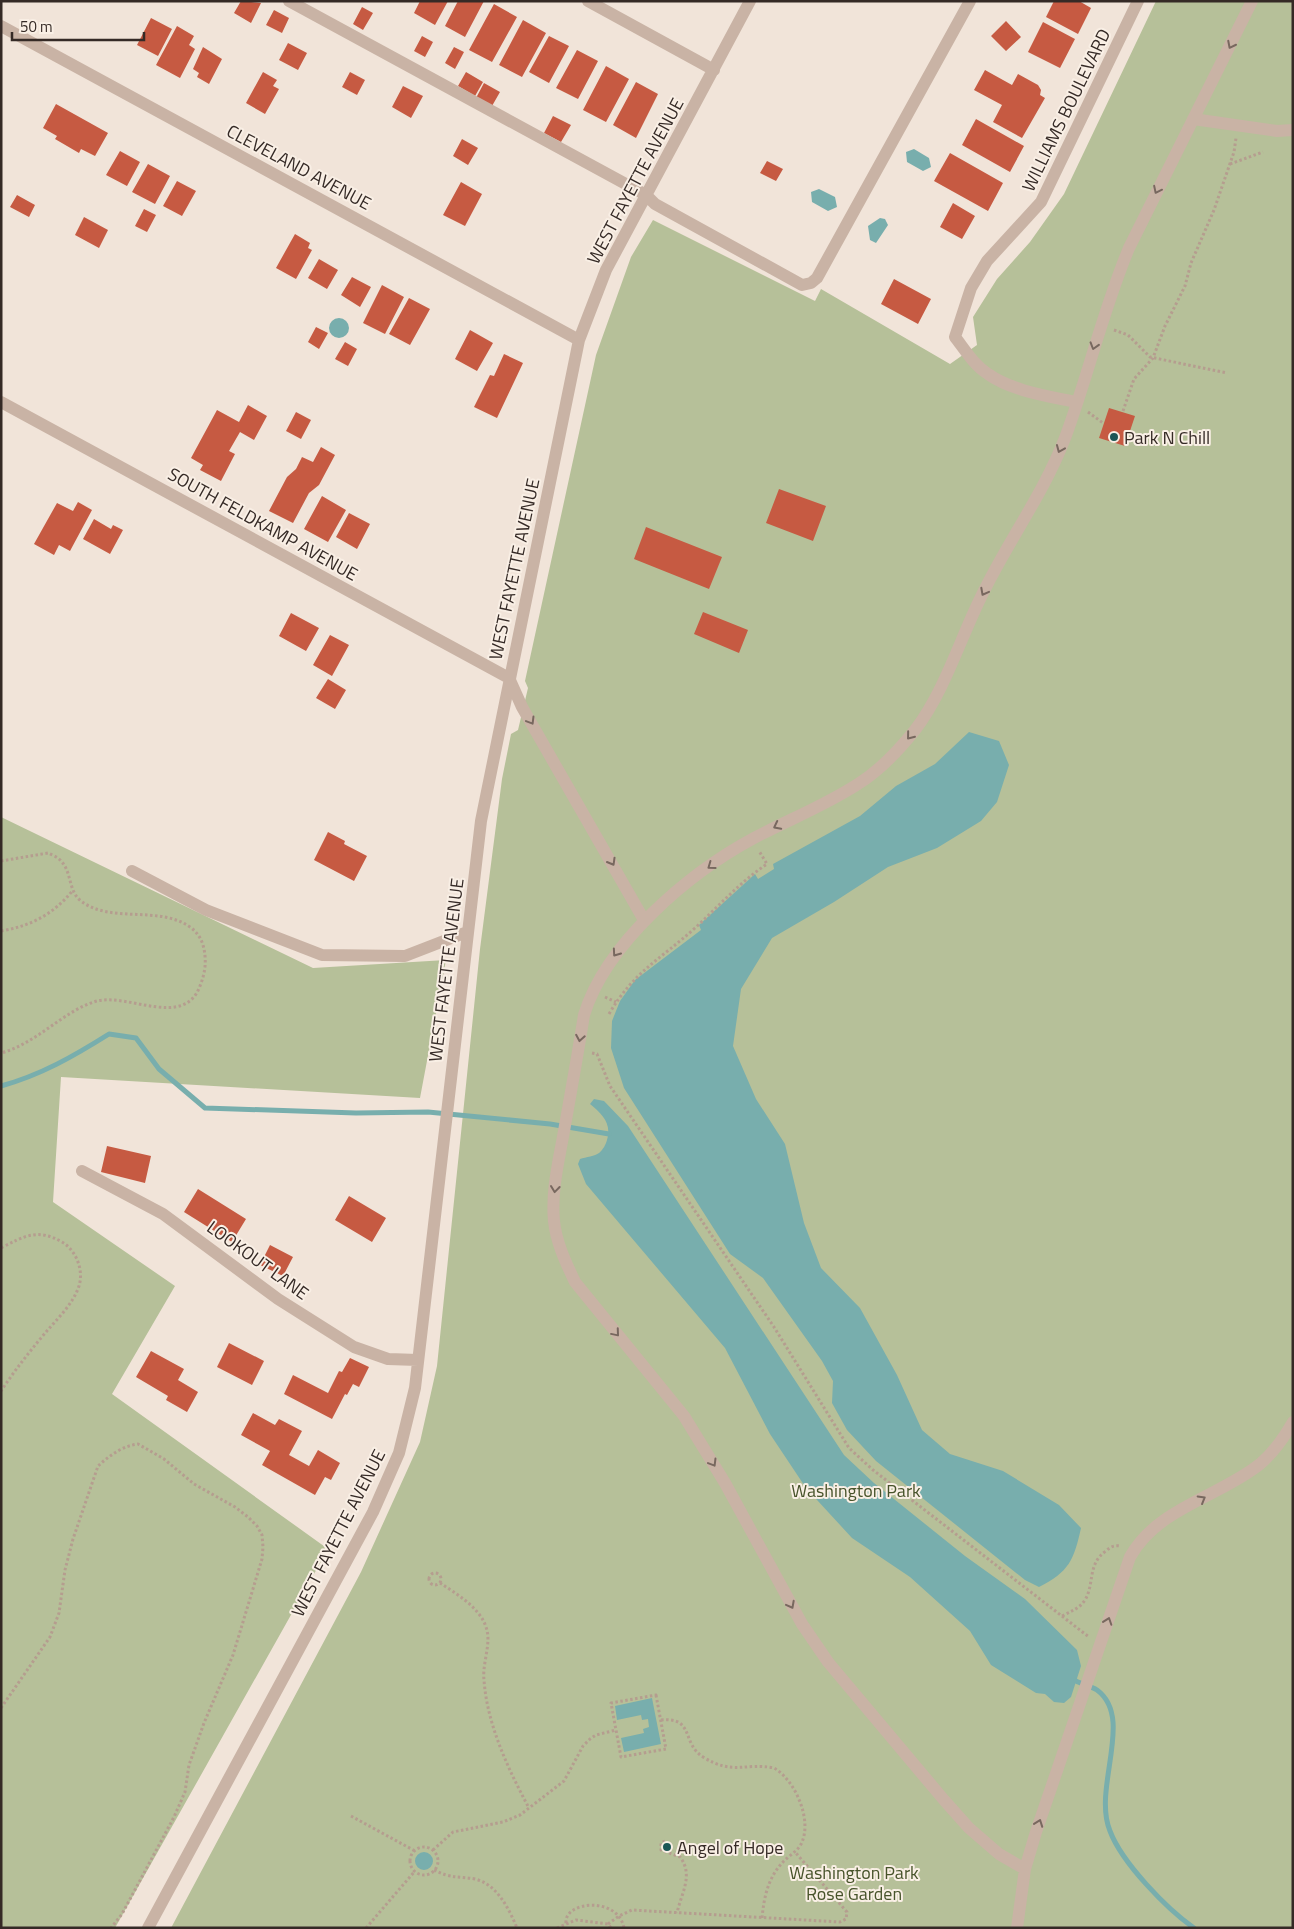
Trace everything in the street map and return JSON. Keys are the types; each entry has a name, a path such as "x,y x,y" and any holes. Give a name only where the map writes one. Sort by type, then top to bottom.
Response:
{"street":[{"path":"289,1 646,195 655,204 802,285 811,283 817,278 970,1"},
{"path":"588,1 714,70"},
{"name":"WEST FAYETTE AVENUE","path":"148,1928 373,1512 399,1453 410,1416 418,1360 481,821 508,678 579,340 606,270 750,1"},
{"name":"WILLIAMS BOULEVARD","path":"1080,407 1008,384 988,374 972,360 955,337 971,288 987,261 1041,202 1138,1"},
{"path":"1025,1869 999,1854 969,1828 828,1662 802,1624 725,1483 684,1416 575,1282 566,1263 554,1223 553,1203 562,1141 589,1000 605,969 624,942 644,920 731,851 858,784 901,747 930,709 982,596 1051,469 1080,407 1118,274 1252,1"},
{"name":"CLEVELAND AVENUE","path":"1,26 579,340"},
{"path":"1193,119 1278,131 1293,130"},
{"name":"SOUTH FELDKAMP AVENUE","path":"1,402 508,678"},
{"path":"508,678 522,707 644,920"},
{"path":"132,871 206,910 322,955 405,956 467,932"},
{"name":"LOOKOUT LANE","path":"82,1171 163,1214 278,1299 354,1347 388,1359 418,1360"},
{"path":"1017,1928 1025,1869 1130,1556 1140,1539 1162,1522 1260,1464 1285,1436 1293,1422"}],"path":[{"path":"1123,411 1134,379 1153,358 1165,326 1185,286 1191,263 1214,210 1234,152 1237,125"},
{"path":"1230,164 1262,152"},
{"path":"1111,328 1128,335 1139,349 1153,358 1227,373"},
{"path":"1080,407 1093,414 1103,423"},
{"path":"609,1014 633,979 694,929 748,877 767,864 757,848"},
{"path":"1,861 48,852 61,860 68,872 73,890 80,900 92,908 174,921 188,926 202,940 205,956 204,976 198,993 188,1002 174,1008 162,1008 124,1000 97,1001 70,1015 30,1042 1,1053"},
{"path":"1,931 36,922 62,904 73,890"},
{"path":"589,1052 597,1054 610,1086 784,1342 849,1448 873,1470 1094,1639"},
{"path":"1,1248 26,1235 44,1235 63,1243 74,1252 80,1266 80,1284 73,1300 16,1367 1,1391"},
{"path":"1,1708 50,1637 59,1613 65,1570 73,1539 98,1466 105,1460 121,1449 138,1444 164,1459 194,1484 235,1506 257,1526 262,1535 262,1559 233,1655 204,1723 189,1766 185,1792 174,1817 122,1914 111,1928"},
{"path":"1062,1616 1078,1608 1084,1600 1088,1592 1093,1565 1098,1557 1111,1547 1117,1545 1125,1548"},
{"path":"438,1573 442,1578 440,1583 437,1585 431,1584 430,1576 438,1573"},
{"path":"440,1583 471,1606 486,1626 488,1641 483,1676 489,1712 509,1768 529,1808"},
{"path":"656,1695 666,1749 620,1757 616,1730 611,1703 656,1695"},
{"path":"661,1720 673,1719 679,1722 685,1728 695,1751 722,1766 733,1769 768,1766 780,1771 800,1800 804,1813 805,1834 803,1841 774,1874 765,1895 762,1918"},
{"path":"433,1850 453,1832 511,1819 529,1808 564,1781 583,1746 590,1739 596,1735 616,1730"},
{"path":"351,1816 415,1851"},
{"path":"665,1841 661,1843 661,1850 680,1857 687,1872 686,1886 677,1913"},
{"path":"426,1847 433,1850 438,1858 434,1870 427,1875 415,1871 410,1863 415,1851 426,1847"},
{"path":"558,1927 576,1920 609,1926 619,1916 632,1910 840,1922 846,1919 848,1912 795,1852"},
{"path":"434,1870 448,1877 475,1879 485,1883 499,1896 517,1928"},
{"path":"366,1928 415,1871"},
{"path":"566,1923 567,1916 586,1906 603,1905 619,1916 624,1928"}],"green space":[{"name":"Washington Park","path":"1156,1 1293,1 1293,1928 171,1928 361,1572 420,1442 437,1366 480,949 502,779 511,734 518,730 528,688 525,681 596,355 631,257 653,220 815,301 821,289 950,364 977,345 973,317 997,279 1030,242 1064,194"},
{"path":"1,817 313,968 446,960 420,1098 61,1077 53,1202 175,1286 112,1394 328,1549 115,1928 1,1928"}],"water":[{"path":"914,149 929,158 931,167 923,171 907,162 906,152"},
{"path":"819,189 835,197 837,207 828,211 812,202 811,192"},
{"path":"880,218 885,219 888,225 876,243 870,240 868,226"},
{"path":"335,318 343,318 349,324 349,332 343,338 335,338 329,332 329,324"},
{"path":"969,732 999,741 1009,765 997,802 981,821 937,848 888,867 834,902 772,938 741,989 733,1046 756,1099 785,1144 804,1223 821,1268 860,1308 897,1375 922,1430 950,1454 1003,1471 1059,1505 1081,1528 1076,1549 1069,1564 1057,1576 1039,1587 1025,1580 876,1461 847,1430 832,1403 833,1381 822,1361 763,1278 730,1254 624,1088 611,1048 612,1021 620,1001 635,980 701,930 699,925 755,874 758,879 774,869 773,864 860,816 896,786 935,764"},
{"path":"594,1099 604,1101 628,1126 844,1455 874,1483 965,1556 1025,1599 1077,1650 1081,1666 1071,1697 1064,1703 1054,1702 1045,1694 1036,1693 991,1665 970,1631 910,1577 852,1538 806,1488 770,1434 725,1348 586,1184 578,1164 580,1159 600,1152 606,1143 608,1134 605,1119 590,1104"},
{"path":"652,1698 661,1744 624,1752 621,1738 644,1733 643,1729 649,1727 648,1719 642,1720 641,1715 617,1720 615,1706"},
{"path":"420,1852 428,1852 433,1857 431,1868 420,1870 415,1865 415,1857"}],"building":[{"path":"241,1 261,3 251,23 234,13"},
{"path":"420,1 448,1 435,25 414,13"},
{"path":"458,1 484,1 465,37 445,26"},
{"path":"1054,1 1079,1 1091,8 1078,34 1046,17"},
{"path":"494,4 517,17 492,62 469,50"},
{"path":"362,7 373,13 363,30 353,24"},
{"path":"274,10 289,18 282,33 266,25"},
{"path":"151,18 172,29 158,56 137,45"},
{"path":"523,20 546,33 522,77 499,65"},
{"path":"1006,21 1021,37 1006,51 991,36"},
{"path":"1043,22 1075,39 1060,68 1028,52"},
{"path":"177,26 194,36 189,45 195,49 180,78 156,65"},
{"path":"422,36 433,42 425,57 414,51"},
{"path":"549,36 569,46 549,83 529,72"},
{"path":"288,43 307,53 298,70 279,60"},
{"path":"203,47 222,59 209,84 197,77 199,73 193,69"},
{"path":"454,47 464,52 455,69 445,63"},
{"path":"577,50 598,61 578,99 556,88"},
{"path":"606,66 629,79 606,122 583,110"},
{"path":"985,70 1012,85 1018,74 1038,85 1041,90 1040,95 1045,98 1022,138 993,122 1002,105 974,90"},
{"path":"263,72 277,80 273,86 279,89 265,114 246,103"},
{"path":"350,72 365,80 357,95 342,87"},
{"path":"466,72 483,82 475,96 458,86"},
{"path":"636,82 658,94 636,138 613,125"},
{"path":"484,83 500,92 492,106 476,98"},
{"path":"403,86 423,96 411,118 392,107"},
{"path":"56,104 108,133 95,156 81,149 79,153 55,139 57,136 43,128"},
{"path":"553,116 571,125 561,142 544,133"},
{"path":"976,119 1024,146 1010,172 962,145"},
{"path":"462,139 478,148 468,165 453,156"},
{"path":"120,151 140,162 127,186 106,175"},
{"path":"950,153 1003,183 988,211 934,181"},
{"path":"767,161 783,169 776,181 760,173"},
{"path":"148,164 170,176 155,204 132,192"},
{"path":"177,181 196,191 182,216 163,206"},
{"path":"461,182 482,194 465,226 443,215"},
{"path":"17,195 35,205 29,217 10,207"},
{"path":"953,203 975,216 962,239 940,227"},
{"path":"144,209 156,215 147,232 135,226"},
{"path":"84,217 108,230 99,248 75,235"},
{"path":"295,234 310,243 308,248 312,250 296,279 276,268"},
{"path":"319,259 338,270 327,289 308,278"},
{"path":"352,277 371,287 360,307 341,295"},
{"path":"894,279 931,299 918,324 881,304"},
{"path":"382,285 404,297 385,334 363,323"},
{"path":"409,298 430,309 410,345 389,334"},
{"path":"316,327 328,333 319,349 308,342"},
{"path":"470,330 493,343 477,371 455,359"},
{"path":"345,342 357,349 348,366 335,359"},
{"path":"504,354 523,363 497,418 474,407 490,375 494,376"},
{"path":"248,405 267,416 254,440 240,432 229,451 235,454 221,481 200,470 203,465 191,458 217,410 239,422"},
{"path":"1109,408 1135,416 1125,446 1099,438"},
{"path":"296,412 311,420 301,439 286,431"},
{"path":"321,447 335,455 319,485 309,493 293,523 269,511 287,477 296,469 302,457 313,462"},
{"path":"779,489 826,506 813,541 766,523"},
{"path":"322,496 346,510 328,542 304,529"},
{"path":"78,502 92,510 70,551 59,545 54,555 34,544 57,503 73,511"},
{"path":"349,513 370,524 357,549 336,537"},
{"path":"94,519 111,529 113,525 123,530 110,554 83,539"},
{"path":"646,527 722,557 709,589 634,559"},
{"path":"703,612 748,630 739,653 694,634"},
{"path":"291,613 319,628 306,651 279,636"},
{"path":"330,635 349,645 332,676 313,665"},
{"path":"328,679 346,690 335,709 316,698"},
{"path":"328,832 345,841 344,844 367,856 354,881 314,860"},
{"path":"107,1146 151,1156 145,1183 101,1172"},
{"path":"198,1189 246,1219 232,1242 184,1212"},
{"path":"349,1196 386,1218 372,1242 335,1220"},
{"path":"270,1245 293,1257 283,1276 260,1265"},
{"path":"229,1343 264,1361 252,1385 217,1367"},
{"path":"151,1351 184,1369 178,1380 198,1392 187,1412 166,1400 168,1396 136,1377"},
{"path":"350,1358 369,1367 359,1387 353,1384 347,1395 345,1394 332,1419 284,1394 293,1375 328,1393 339,1371 342,1372"},
{"path":"253,1413 275,1425 279,1419 302,1431 289,1455 309,1466 318,1450 340,1463 331,1480 325,1477 315,1495 262,1465 270,1451 241,1435"}],"waterway":[{"path":"1,1086 16,1082 57,1064 109,1034 136,1038 159,1069 205,1108 356,1113 428,1112 550,1124 609,1134"},
{"path":"1076,1681 1097,1690 1108,1702 1113,1718 1106,1814 1110,1831 1116,1844 1146,1884 1171,1909 1194,1928"}],"place":[{"name":"Park N Chill","path":"1114,437"},
{"name":"Angel of Hope","path":"667,1847"}],"park label":[{"name":"Washington Park Rose Garden","path":"854,1882"}]}
